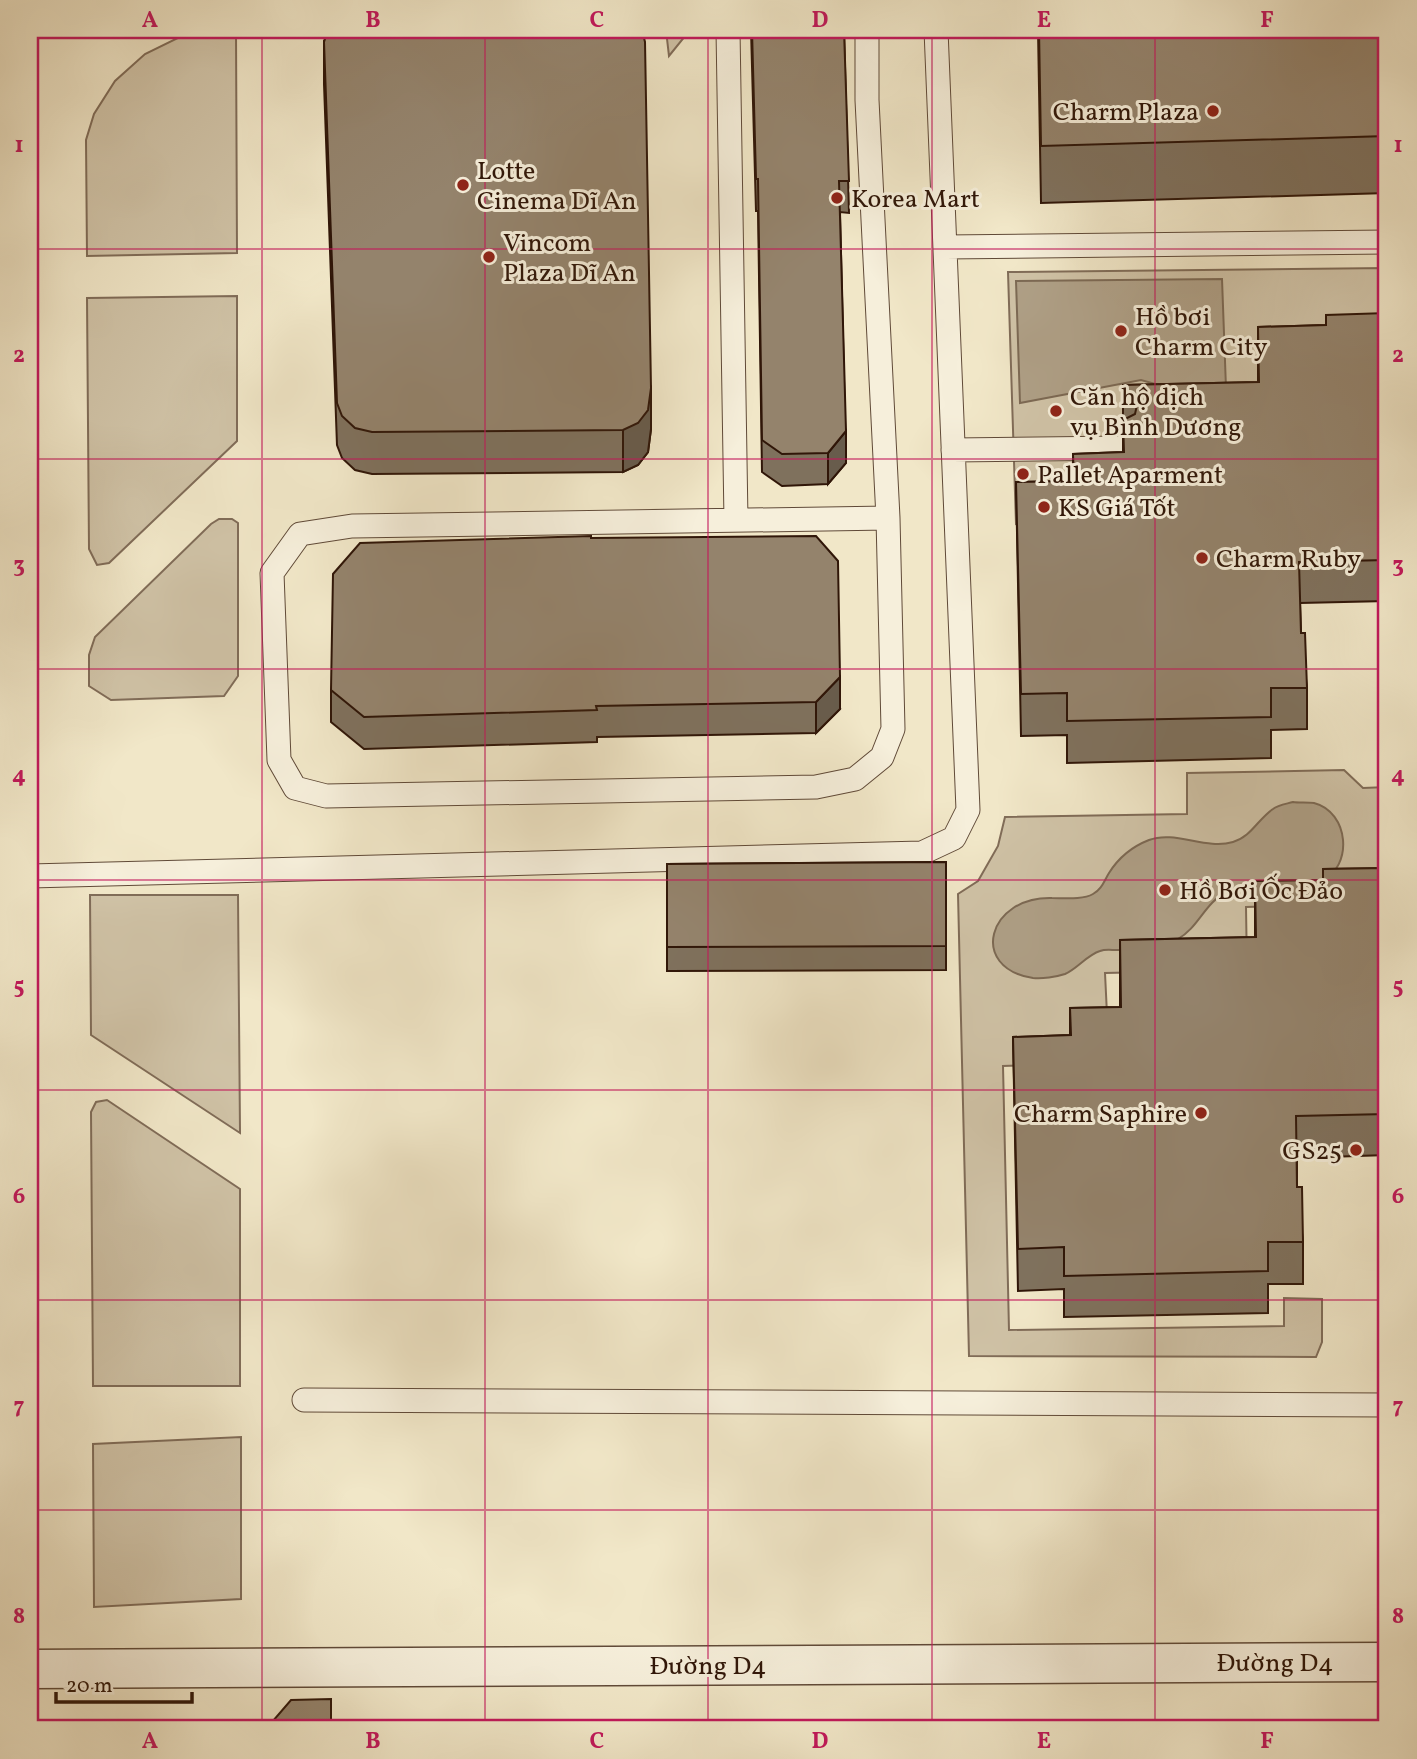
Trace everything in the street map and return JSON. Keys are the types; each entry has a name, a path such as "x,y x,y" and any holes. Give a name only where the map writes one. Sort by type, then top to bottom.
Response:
{"street":[{"name":"Đường D4","path":"30,1669 1387,1662"}],"lane":[{"path":"728,30 736,520"},
{"path":"867,30 867,100 888,518 893,729 882,757 855,779 816,788 326,796 295,788 279,760 272,573 300,534 352,526 888,518"},
{"path":"30,876 922,853 954,838 968,810 936,30"},
{"path":"945,247 1387,242"},
{"path":"953,450 1123,447"},
{"path":"304,1400 1387,1405"}],"shaded area":[{"path":"194,30 236,30 237,253 87,256 86,140 94,114 115,81 145,54"},
{"path":"666,30 690,30 669,56"},
{"path":"1387,268 1387,355 1259,424 1123,427 1124,494 1016,524 1008,272"},
{"name":"Hồ bơi Charm City","path":"1222,279 1226,388 1202,397 1141,380 1020,403 1016,281"},
{"path":"237,296 237,441 109,563 97,565 89,549 87,298"},
{"path":"219,519 232,519 238,523 238,676 224,696 111,700 89,686 89,655 95,637"},
{"path":"1344,770 1363,788 1387,787 1387,903 1246,907 1247,970 1105,973 1108,1035 1061,1064 1003,1066 1009,1330 1284,1326 1284,1298 1322,1299 1322,1342 1316,1357 969,1356 958,894 978,881 998,846 1005,817 1187,814 1187,773"},
{"name":"Hồ Bơi Ốc Đảo","path":"1293,802 1314,803 1326,808 1335,817 1340,828 1343,852 1339,864 1332,874 1321,882 1252,887 1227,892 1219,896 1178,939 1148,948 1102,950 1061,975 1033,978 1013,972 1000,961 994,948 994,934 1001,920 1013,908 1030,900 1079,898 1093,894 1101,887 1121,857 1149,840 1169,837 1222,844 1239,840 1275,808"},
{"path":"90,895 238,895 240,1133 91,1035"},
{"path":"107,1100 240,1189 240,1386 93,1386 91,1112 96,1102"},
{"path":"241,1437 241,1599 94,1607 93,1444"}],"building":[{"name":"Vincom Plaza Dĩ An","path":"328,30 642,30 645,42 651,388 648,410 638,423 623,430 372,432 355,428 342,416 337,403 324,42"},
{"path":"752,30 844,30 849,181 839,181 846,431 828,453 782,454 762,440 758,179"},
{"name":"Charm Plaza","path":"1039,30 1387,30 1387,136 1041,146"},
{"name":"Charm Ruby","path":"1387,313 1387,560 1299,562 1301,633 1305,633 1307,688 1271,688 1271,717 1067,721 1067,693 1021,694 1016,482 1074,481 1073,454 1124,452 1123,420 1135,414 1137,405 1130,394 1123,392 1123,385 1259,382 1258,327 1326,325 1326,315"},
{"path":"591,536 816,536 838,561 840,677 816,702 596,706 597,710 364,717 331,690 333,574 360,543"},
{"path":"946,862 946,946 667,947 667,864"},
{"name":"Charm Saphire","path":"1387,868 1387,1114 1296,1116 1297,1187 1302,1187 1303,1242 1268,1242 1268,1271 1064,1276 1064,1247 1018,1249 1013,1037 1071,1035 1070,1008 1121,1007 1120,940 1256,937 1255,881 1323,880 1323,869"},
{"path":"331,1699 331,1729 266,1729 291,1700"}],"place":[{"name":"Charm Plaza","path":"1213,111"},
{"name":"Lotte Cinema Dĩ An","path":"463,185"},
{"name":"Korea Mart","path":"837,198"},
{"name":"Vincom Plaza Dĩ An","path":"489,257"},
{"name":"Hồ bơi Charm City","path":"1121,331"},
{"name":"Căn hộ dịch vụ Bình Dương","path":"1056,411"},
{"name":"Pallet Aparment","path":"1023,474"},
{"name":"KS Giá Tốt","path":"1044,507"},
{"name":"Charm Ruby","path":"1202,558"},
{"name":"Hồ Bơi Ốc Đảo","path":"1165,890"},
{"name":"Charm Saphire","path":"1201,1113"},
{"name":"GS25","path":"1356,1150"}]}
